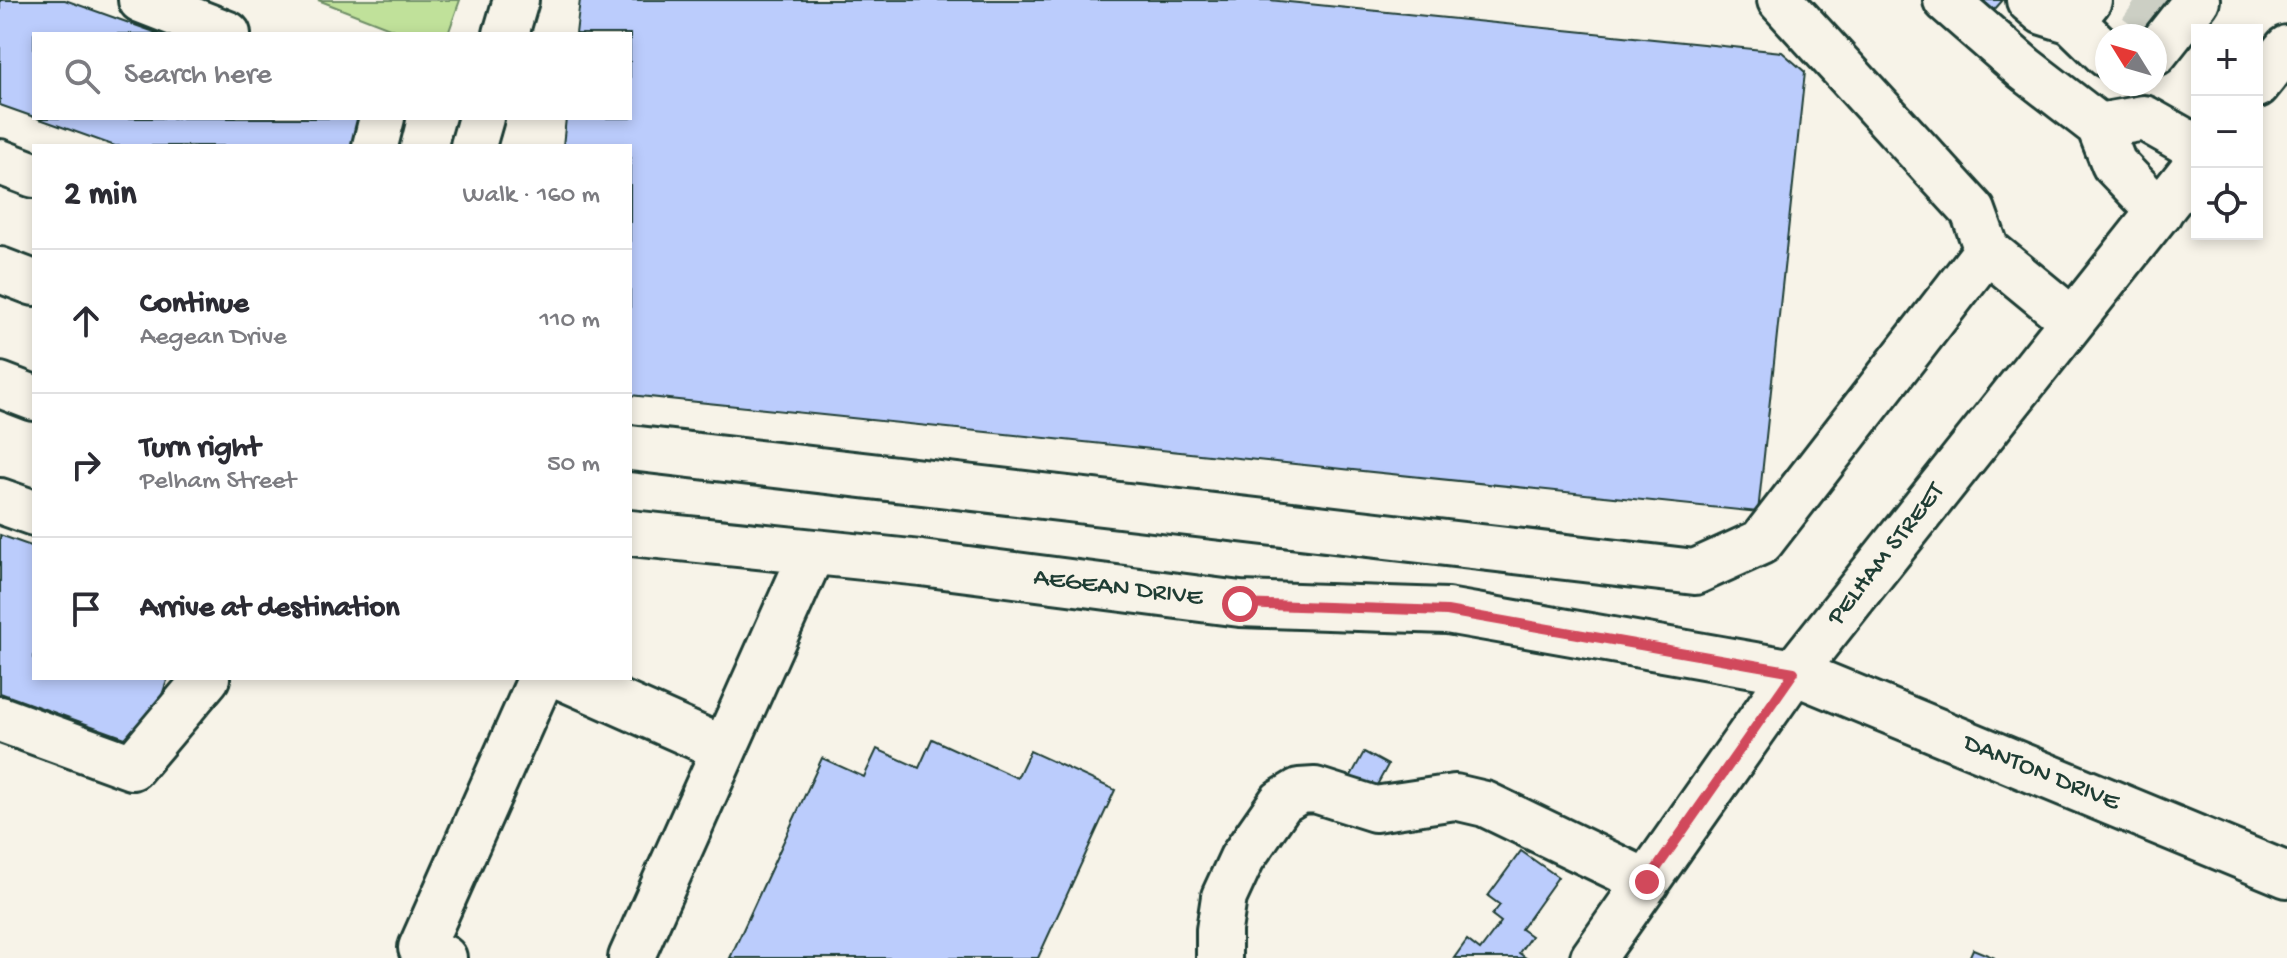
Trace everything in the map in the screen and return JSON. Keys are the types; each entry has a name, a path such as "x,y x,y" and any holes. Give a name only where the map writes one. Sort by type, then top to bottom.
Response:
{"street":[{"path":"141,0 223,32"},
{"path":"507,32 516,0"},
{"path":"1780,0 1973,211 1987,250 2072,320"},
{"path":"1946,0 2025,69 2084,114 2114,164 2160,212"},
{"path":"2029,0 2043,12 2084,5 2095,29"},
{"path":"2263,78 2287,48"},
{"path":"2084,114 2095,86"},
{"path":"2084,114 2144,118 2191,145"},
{"path":"376,144 382,120"},
{"path":"474,144 480,120"},
{"path":"0,162 32,174"},
{"name":"PELHAM STREET","path":"1593,958 1794,672 2194,168"},
{"path":"632,448 1695,572 1761,542 1987,250"},
{"path":"0,270 32,282"},
{"path":"0,385 32,397"},
{"path":"0,501 32,512"},
{"name":"AEGEAN DRIVE","path":"632,533 921,563 1240,604 1447,611 1794,672"},
{"path":"631,958 812,553"},
{"name":"DANTON DRIVE","path":"1794,672 2287,875"},
{"path":"0,719 132,767 205,680"},
{"path":"444,958 421,948 540,680"},
{"path":"569,680 724,749"},
{"path":"1219,958 1224,897 1242,858 1281,802 1299,791 1315,790 1375,809 1455,797 1485,804 1647,882"}],"green space":[{"path":"318,0 460,0 449,32 400,32"}],"building":[{"path":"0,0 65,0 154,32 32,32 32,116 0,105"},
{"path":"580,0 1269,0 1782,52 1805,72 1758,512 632,395 632,144 563,144 566,120 632,120 632,32 576,32"},
{"path":"1982,0 2003,0 1994,10"},
{"path":"43,120 369,120 361,144 109,144"},
{"path":"0,535 32,546 32,680 167,680 147,737 139,743 0,693"},
{"path":"932,739 1017,778 1030,751 1115,790 1038,958 730,958 822,758 864,777 877,749 919,768"},
{"path":"1364,752 1388,765 1371,796 1347,783"},
{"path":"1521,851 1558,877 1521,929 1531,936 1519,953 1526,958 1454,958 1467,940 1480,950 1501,922 1492,915 1500,905 1488,896"},
{"path":"1973,949 1995,958 1969,958"}],"tunnel":[{"path":"2136,0 2155,14"}],"route":[{"path":"1240,604 1447,611 1794,672 1647,882"}]}
